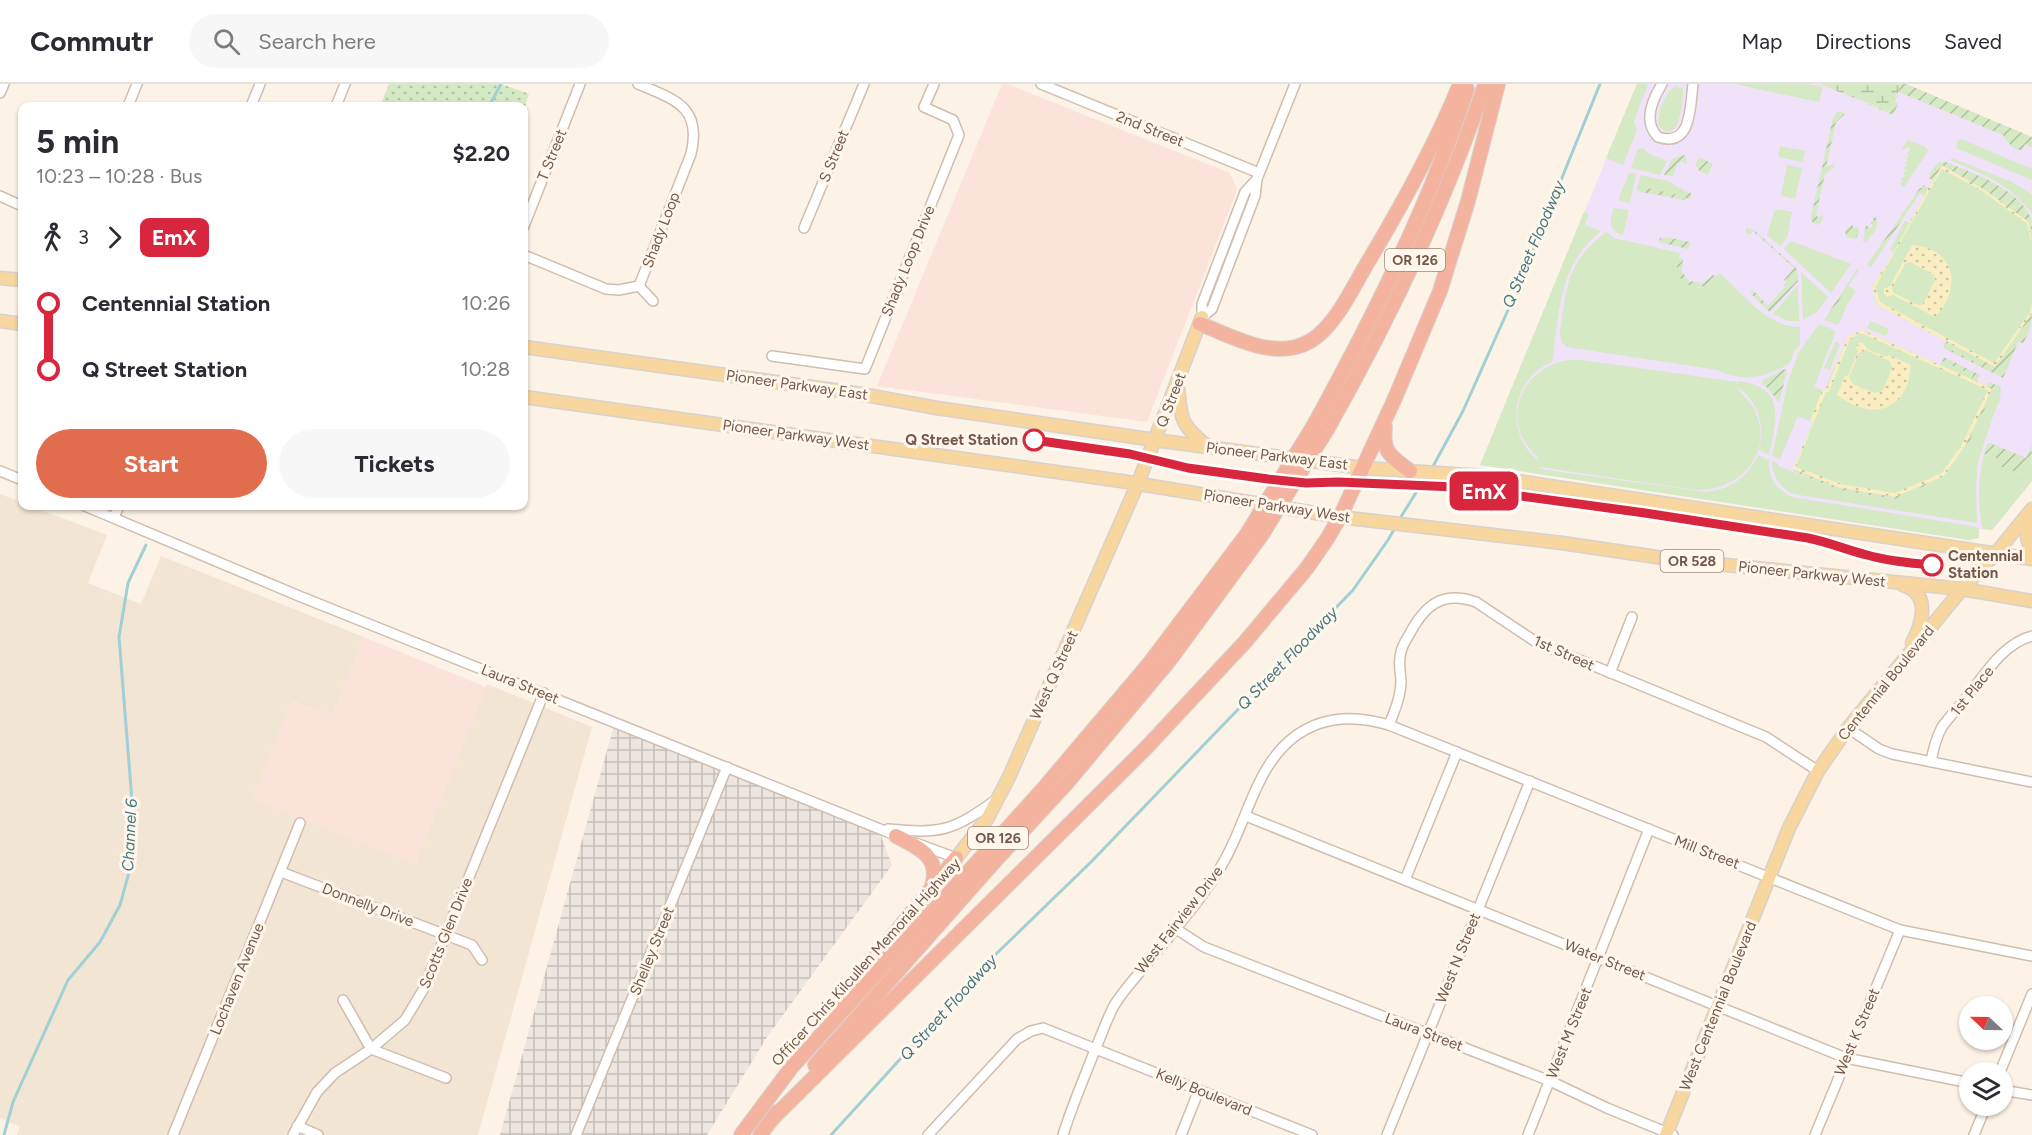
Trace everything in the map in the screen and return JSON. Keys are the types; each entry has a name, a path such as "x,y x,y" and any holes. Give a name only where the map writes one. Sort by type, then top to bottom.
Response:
{"highway":[{"path":"1201,321 1264,348 1296,347 1311,341 1322,332 1342,305 1392,221 1447,118 1460,84"},
{"name":"Officer Chris Kilcullen Memorial Highway","path":"741,1135 791,1068 1043,789 1148,665 1247,534 1321,427 1360,340 1389,283 1453,131 1469,84"},
{"name":"Officer Chris Kilcullen Memorial Highway","path":"760,1135 827,1051 1080,767 1169,661 1261,536 1321,427 1381,330 1428,231 1485,84"},
{"path":"771,1120 1145,749 1241,647 1307,568 1340,517 1417,350 1440,291 1468,201 1498,84"},
{"path":"1387,416 1384,442 1386,448 1410,471"},
{"path":"896,836 932,861 935,871 931,889"},
{"path":"791,1068 822,1023 956,858"}],"main road":[{"path":"0,278 18,280"},
{"path":"0,321 18,323"},
{"name":"Q Street","path":"1138,483 1201,321"},
{"name":"Pioneer Parkway East","path":"528,348 855,393 937,408 1155,440 1363,468 1484,476 2032,559"},
{"path":"1177,383 1180,413 1185,425 1190,433 1208,447"},
{"name":"Pioneer Parkway West","path":"528,398 1138,483 1340,517 1562,543 1677,560 1962,589 2032,601"},
{"name":"West Q Street","path":"956,858 976,834 999,797 1138,483"},
{"path":"2030,511 2026,530 2028,544 2032,551"},
{"name":"Centennial Boulevard","path":"1770,876 1794,818 1818,771 1848,728 1962,589 1996,553 2030,511"},
{"path":"1892,582 1908,586 1922,601 1924,609 1917,634 1904,660"},
{"name":"West Centennial Boulevard","path":"1669,1134 1770,876"}],"street":[{"path":"0,93 4,84"},
{"path":"130,102 137,84"},
{"path":"253,102 260,84"},
{"path":"338,102 345,84"},
{"name":"T Street","path":"528,216 580,84"},
{"name":"Shady Loop","path":"528,257 606,289 619,290 639,286 691,154 695,137 693,121 683,107 668,97 638,84"},
{"name":"S Street","path":"804,228 864,84"},
{"name":"Shady Loop Drive","path":"772,356 865,369 959,135 953,120 924,107 934,84"},
{"name":"2nd Street","path":"1041,84 1258,176"},
{"name":"Q Street","path":"1201,321 1212,309 1255,196 1258,176 1294,84"},
{"path":"1662,84 1650,111 1649,123 1658,137 1671,140 1684,131 1687,124 1693,84"},
{"path":"0,196 18,204"},
{"path":"639,286 653,301"},
{"path":"0,471 18,478"},
{"name":"Laura Street","path":"96,510 299,596 956,858"},
{"path":"114,517 117,510"},
{"name":"1st Street","path":"1389,725 1400,696 1401,650 1414,624 1432,604 1444,598 1466,599 1476,602 1536,642 1766,737 1818,771"},
{"path":"1610,673 1632,617"},
{"name":"1st Place","path":"1931,762 1934,746 1942,727 1997,659 2025,637 2032,636"},
{"name":"Scotts Glen Drive","path":"295,1131 317,1092 336,1073 371,1049 405,1020 423,990 544,693"},
{"name":"West Fairview Drive","path":"1064,1135 1071,1110 1116,1003 1206,891 1224,862 1271,760 1282,747 1318,723 1360,718 1389,725"},
{"name":"Mill Street","path":"1389,725 1900,930 2032,956"},
{"path":"1848,728 1879,749 1892,754 2032,782"},
{"path":"1405,880 1457,752"},
{"name":"Shelley Street","path":"576,1135 727,767"},
{"name":"West N Street","path":"1387,1135 1530,781"},
{"path":"878,828 930,832 946,829 963,823 999,797"},
{"name":"Water Street","path":"1246,816 1846,1058 1959,1081"},
{"name":"Lochaven Avenue","path":"173,1135 300,823"},
{"name":"West M Street","path":"1528,1135 1649,829"},
{"name":"Donnelly Drive","path":"281,872 472,945 482,960"},
{"name":"Laura Street","path":"1176,929 1204,947 1550,1081 1669,1134"},
{"name":"West K Street","path":"1815,1135 1900,930"},
{"path":"2004,1062 2032,994"},
{"path":"343,1000 371,1049 446,1078"},
{"name":"Kelly Boulevard","path":"928,1135 1017,1039 1030,1031 1043,1028 1200,1090 1291,1131 1312,1135"},
{"path":"1181,1135 1200,1090"},
{"path":"2013,1092 2032,1095"},
{"path":"1974,1135 1982,1116"},
{"path":"295,1131 318,1135"}],"shaded area":[{"path":"1002,84 1007,84 1230,173 1237,190 1147,422 877,386"},
{"path":"1637,84 1819,84 1890,112 1901,84 1906,84 2032,137 2032,481 1992,530 1979,529 1979,538 1969,540 1480,465"},
{"path":"0,494 18,501 18,510 41,510 107,535 88,583 141,604 161,556 364,637 332,716 292,701 415,864 487,684 592,727 478,1135 17,1135 20,1127 0,1118"},
{"path":"364,637 486,687 415,864 252,799 291,701 332,716"},
{"path":"615,722 878,828 892,865 767,1037 707,1135 500,1135"}],"green space":[{"path":"389,84 501,84 529,94 526,102 382,102"},
{"path":"1637,84 1648,84 1634,121 1637,130 1623,165 1606,158"},
{"path":"1735,84 1808,84 1823,87 1819,102"},
{"path":"1819,84 1901,84 1890,112"},
{"path":"1901,84 1906,84 2032,137 2032,147 2025,144 2022,151 2011,146 2003,135 1899,92 1895,101 1898,104 1893,115 1862,102 1890,112"},
{"path":"1675,86 1683,88 1680,115 1675,128 1665,131 1658,122 1660,111 1665,99"},
{"path":"1837,112 1845,114 1836,122 1826,167 1834,164 1834,167 1825,174 1816,214 1818,218 1822,215 1823,217 1821,223 1817,225 1812,222 1811,217 1833,118"},
{"path":"1961,139 2032,169 2032,180 1956,148 1958,140"},
{"path":"1907,140 1926,147 1928,151 1904,187 1900,184 1903,182 1901,179 1905,176 1903,173 1906,171 1904,168 1907,166 1905,163 1908,161 1906,158 1910,150 1908,147 1902,149"},
{"path":"1780,146 1805,151 1803,162 1778,157"},
{"path":"1642,148 1667,161 1660,175 1631,168 1638,149"},
{"path":"1685,155 1687,164 1681,161 1677,163 1673,176 1664,175 1673,158"},
{"path":"1699,157 1713,164 1708,175 1695,166"},
{"path":"1952,158 2012,182 2030,193 2032,195 2032,214 2005,187 1950,160"},
{"path":"1939,162 1946,162 1969,171 2007,191 2026,208 2031,219 2032,233 2029,222 1985,190 1942,165 1933,181 1929,178 1931,175 1929,174"},
{"path":"1787,165 1802,168 1795,199 1781,196"},
{"path":"1941,165 1985,190 2029,222 2032,233 2032,313 1995,367 1978,364 1948,348 1950,343 1877,305 1872,287 1892,255 1893,251 1890,249 1905,221 1909,223"},
{"path":"1629,173 1636,174 1630,203 1618,200"},
{"path":"1640,175 1669,181 1686,192 1684,196 1638,186"},
{"path":"1924,185 1928,188 1925,195 1920,193 1871,267 1867,265 1920,188"},
{"path":"1638,186 1684,196 1687,191 1691,193 1690,199 1685,198 1684,200 1637,191"},
{"path":"1614,208 1629,210 1623,235 1615,231 1611,225"},
{"path":"1775,210 1792,212 1787,238 1780,246 1767,235"},
{"path":"1584,212 1589,214 1585,225 1601,231 1576,259 1563,290 1552,362 1538,370 1520,394 1517,409 1517,424 1521,438 1529,451 1541,462 1520,432 1519,403 1524,390 1542,371 1554,364 1567,361 1582,360 1737,382 1738,385 1739,381 1754,385 1765,390 1771,398 1775,407 1774,429 1769,455 1759,450 1761,441 1761,432 1759,415 1751,399 1737,387 1756,413 1760,429 1760,443 1756,457 1748,468 1738,477 1711,489 1696,490 1540,467 1539,469 1706,492 1715,491 1737,481 1749,470 1758,455 1769,460 1770,472 1777,487 1792,497 1977,527 1979,538 1969,540 1480,465"},
{"path":"1875,216 1877,223 1875,230 1866,242 1863,242 1866,225 1873,227 1871,223"},
{"path":"1852,225 1859,229 1857,237 1853,239 1847,237 1845,233"},
{"path":"1747,228 1754,230 1797,269 1798,281 1770,312 1750,293 1753,290 1768,306 1785,287 1784,280 1794,268 1753,231 1749,235 1745,231"},
{"path":"1606,232 1614,238 1680,253 1677,265 1680,278 1699,288 1708,285 1720,273 1766,316 1788,326 1800,327 1800,345 1795,350 1790,363 1764,375 1746,377 1718,370 1567,347 1561,341 1560,332 1571,276 1583,254"},
{"path":"1660,238 1690,242 1688,249 1659,242"},
{"path":"1791,241 1851,264 1831,293 1784,249"},
{"path":"1679,258 1683,259 1682,272 1689,281 1703,283 1713,275 1716,277 1710,283 1702,286 1688,285 1678,274"},
{"path":"1857,269 1859,270 1840,299 1830,322 1824,320"},
{"path":"1801,272 1828,297 1817,312 1803,320"},
{"path":"1798,285 1799,321 1787,321 1773,314"},
{"path":"1849,286 1856,291 1838,325 1830,322 1840,299"},
{"path":"2032,313 2027,336 2023,343 2018,342 2003,378 1943,348 1947,341 1950,343 1948,348 1978,363 1980,359 1995,367"},
{"path":"1870,321 1889,329 1886,336 1867,328"},
{"path":"1819,324 1836,331 1814,387 1824,391 1848,337 1862,330 1940,365 1942,361 1973,375 1972,379 1993,389 1965,446 1944,476 1895,497 1840,488 1793,469 1813,422 1798,416 1780,459 1772,456 1788,381 1799,352"},
{"path":"1835,342 1840,344 1830,370 1824,368"},
{"path":"1944,357 1980,375 1976,382 1971,379 1973,375 1942,361"},
{"path":"1785,369 1787,371 1779,403 1769,389 1762,384 1762,380"},
{"path":"1989,382 1996,385 1967,447 1945,477 1895,499 1839,490 1793,471 1793,469 1840,488 1895,497 1944,476 1965,446 1992,389 1987,387"},
{"path":"1996,385 2001,387 2000,400 1978,462 1977,523 1793,494 1784,488 1775,477 1772,461 1778,466 1839,490 1895,499 1945,477 1967,447"},
{"path":"1990,443 2026,458 2032,445 2031,466 2023,473 2001,466 1996,455 1984,454 1987,444"},
{"path":"1984,454 1996,454 1996,457 2019,473 2023,473 2032,464 2032,481 1992,530 1983,529 1979,501 1979,482"}],"sand":[{"path":"1941,165 1985,190 2029,222 2032,244 2027,224 1982,191 1942,169 1875,287 1880,302 1994,363 2030,312 2032,303 2032,313 1995,367 1877,305 1872,287"},
{"path":"1912,245 1927,248 1938,254 1946,262 1951,272 1952,283 1949,294 1944,306 1935,317 1893,295 1888,297 1884,294 1884,289 1890,286","holes":["1910,262 1934,275 1935,280 1923,304 1918,305 1894,293 1892,288 1905,264"]},
{"path":"1862,330 1993,389 1965,446 1944,476 1895,497 1840,488 1793,469 1813,422 1810,421 1822,391 1827,387 1848,337","holes":["1861,333 1988,390 1962,444 1942,473 1895,493 1841,484 1796,467 1850,339"]},
{"path":"1859,343 1863,343 1867,349 1911,365 1906,388 1892,405 1884,408 1864,408 1845,401 1837,395 1858,352 1856,347","holes":["1866,350 1890,361 1892,368 1883,390 1875,393 1853,384 1849,377 1859,353"]}],"waterway":[{"name":"Channel 6","path":"491,102 501,84"},
{"name":"Q Street Floodway","path":"1431,470 1463,411 1512,301 1600,84"},
{"name":"Q Street Floodway","path":"1399,520 1427,475"},
{"name":"Q Street Floodway","path":"831,1135 994,956 1091,862 1353,590 1396,526"},
{"name":"Channel 6","path":"4,1135 13,1102 68,980 100,942 120,905 130,869 132,801 119,637 128,583 146,545"}],"bus line":[{"name":"EmX","path":"1034,440 1130,454 1188,468 1268,479 1306,483 1338,482 1455,487 1598,506 1808,538 1828,542 1868,556 1932,565"}],"place":[{"name":"Q Street Station","path":"1034,440"},
{"name":"Centennial Station","path":"1932,565"}]}
